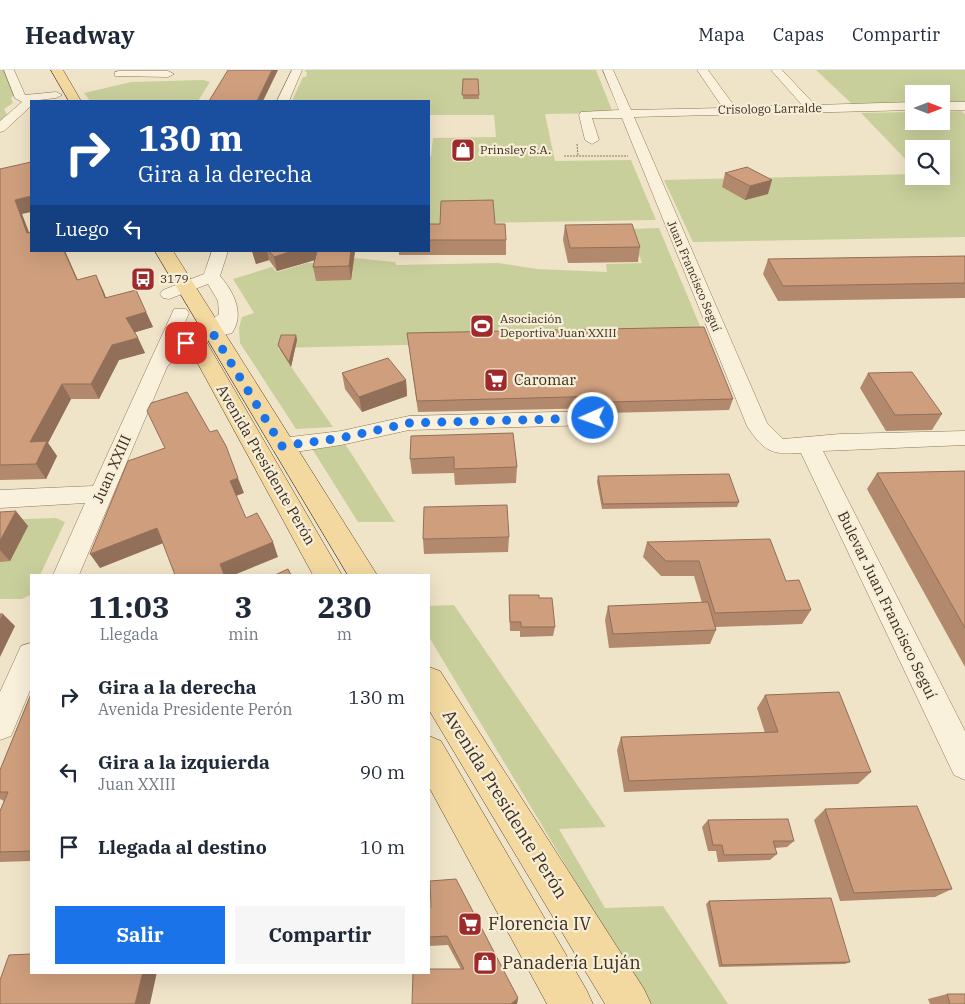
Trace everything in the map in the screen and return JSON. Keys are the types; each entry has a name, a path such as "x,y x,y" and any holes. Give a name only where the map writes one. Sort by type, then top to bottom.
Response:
{"main road":[{"path":"52,74 58,98"},
{"path":"52,74 74,100"},
{"name":"Avenida Presidente Perón","path":"146,252 177,291 282,446 362,574"},
{"name":"Avenida Presidente Perón","path":"164,252 177,291 180,313 209,339 327,574"},
{"name":"Avenida Presidente Perón","path":"430,683 629,1004"},
{"path":"430,755 571,1004"}],"street":[{"path":"9,70 21,98 58,98"},
{"path":"284,100 297,70"},
{"name":"Juan Francisco Seguí","path":"608,70 758,426 778,447 840,442 965,438"},
{"path":"702,70 731,110"},
{"path":"776,70 811,108"},
{"path":"119,74 168,74"},
{"path":"0,128 30,101"},
{"name":"Crisologo Larralde","path":"592,140 585,115 905,106"},
{"path":"950,106 965,106"},
{"path":"177,291 211,277 220,252"},
{"name":"Juan XXIII","path":"158,363 173,349 209,339 229,312 227,299 211,277"},
{"name":"Juan XXIII","path":"66,574 180,313"},
{"path":"282,446 341,438 409,423 593,418"},
{"name":"Bulevar Juan Francisco Seguí","path":"809,446 965,764"},
{"path":"0,499 102,494"},
{"path":"0,726 30,657"}],"path":[{"path":"564,156 643,156"}],"green space":[{"path":"0,70 5,70 14,95 11,98 13,103 4,109 8,116 0,123"},
{"path":"306,70 596,70 613,113 545,114 555,161 631,160 656,220 430,224 430,156 433,138 496,137 494,115 430,115 430,100 292,100 303,77 306,77 307,72 305,72"},
{"path":"816,70 965,70 965,103 950,103 950,85 905,85 905,103 852,104"},
{"path":"203,80 210,82 199,100 89,100 84,93 131,82"},
{"path":"961,111 965,114 965,237 693,242 664,180 905,174 905,185 950,185 950,140 905,140 905,159 861,113 905,112 905,130 950,130 950,112"},
{"name":"Asociación Deportiva Juan XXIII","path":"659,228 705,338 278,348 333,427 296,429 240,343 239,328 242,317 254,313 233,279 272,267 277,272 307,263 352,263 354,258 395,262 396,265 498,263 537,269 607,272 606,264 642,263 630,229"},
{"path":"344,443 395,522 358,522 311,447"},
{"path":"56,518 65,522 40,574 30,574 30,595 22,599 0,599 0,520"},
{"path":"454,605 606,827 559,829 605,908 663,906 728,1004 649,1004 430,639 430,606"}],"building":[{"path":"228,70 272,70 257,100 210,100"},
{"path":"463,79 478,79 479,95 462,95"},
{"path":"30,162 30,196 15,200 27,233 30,232 30,252 64,252 77,280 96,275 105,298 136,290 146,312 126,318 138,338 112,345 91,384 62,384 30,442 47,441 36,464 0,465 0,169"},
{"path":"747,167 772,180 750,186 725,173"},
{"path":"493,200 495,224 505,224 506,240 430,240 430,224 440,224 441,201"},
{"path":"632,224 640,247 570,248 565,225"},
{"path":"270,252 290,252 274,257"},
{"path":"317,252 351,252 349,266 313,267"},
{"path":"965,256 965,283 783,286 768,259"},
{"path":"704,327 733,399 607,402 606,396 417,401 407,333"},
{"path":"281,335 296,335 289,362 278,345"},
{"path":"388,358 406,380 359,397 342,373"},
{"path":"912,372 942,414 895,415 868,373"},
{"path":"187,392 210,432 217,430 226,446 238,478 230,481 246,518 257,513 273,542 220,564 224,574 175,574 157,528 90,554 128,461 165,448 147,411 151,403"},
{"path":"513,433 517,467 454,469 454,457 410,459 411,436"},
{"path":"965,471 965,628 877,473"},
{"path":"729,474 739,502 603,504 598,476"},
{"path":"507,505 509,537 423,539 424,507"},
{"path":"16,511 0,541 0,512"},
{"path":"770,539 786,581 799,580 811,610 715,613 699,561 666,561 647,542"},
{"path":"288,569 290,574 277,574"},
{"path":"509,595 539,595 539,598 552,598 555,627 521,627 521,622 510,622"},
{"path":"708,602 716,630 613,634 608,606"},
{"path":"839,692 871,772 629,781 621,737 778,732 765,695"},
{"path":"30,696 30,851 0,852 0,811 8,792 0,792 0,770"},
{"path":"917,806 952,889 854,893 825,809"},
{"path":"788,819 794,841 773,841 777,854 724,855 722,845 713,845 708,820"},
{"path":"456,879 518,998 511,1004 412,1004 413,974 430,974 430,969 464,969 447,936 430,937 430,881"},
{"path":"831,898 850,962 722,965 709,901"},
{"path":"30,954 30,974 142,974 135,1004 0,1004 0,980 9,955"},
{"path":"947,994 965,994 965,1004 950,1004"}],"place":[{"name":"Prinsley S.A.","path":"463,150"},
{"name":"3179","path":"143,279"},
{"name":"Asociación Deportiva Juan XXIII","path":"482,326"},
{"name":"Caromar","path":"496,380"},
{"name":"Florencia IV","path":"470,924"},
{"name":"Panadería Luján","path":"485,963"}],"route":[{"path":"186,343 212,332 282,446 341,438 409,423 593,418"}]}
